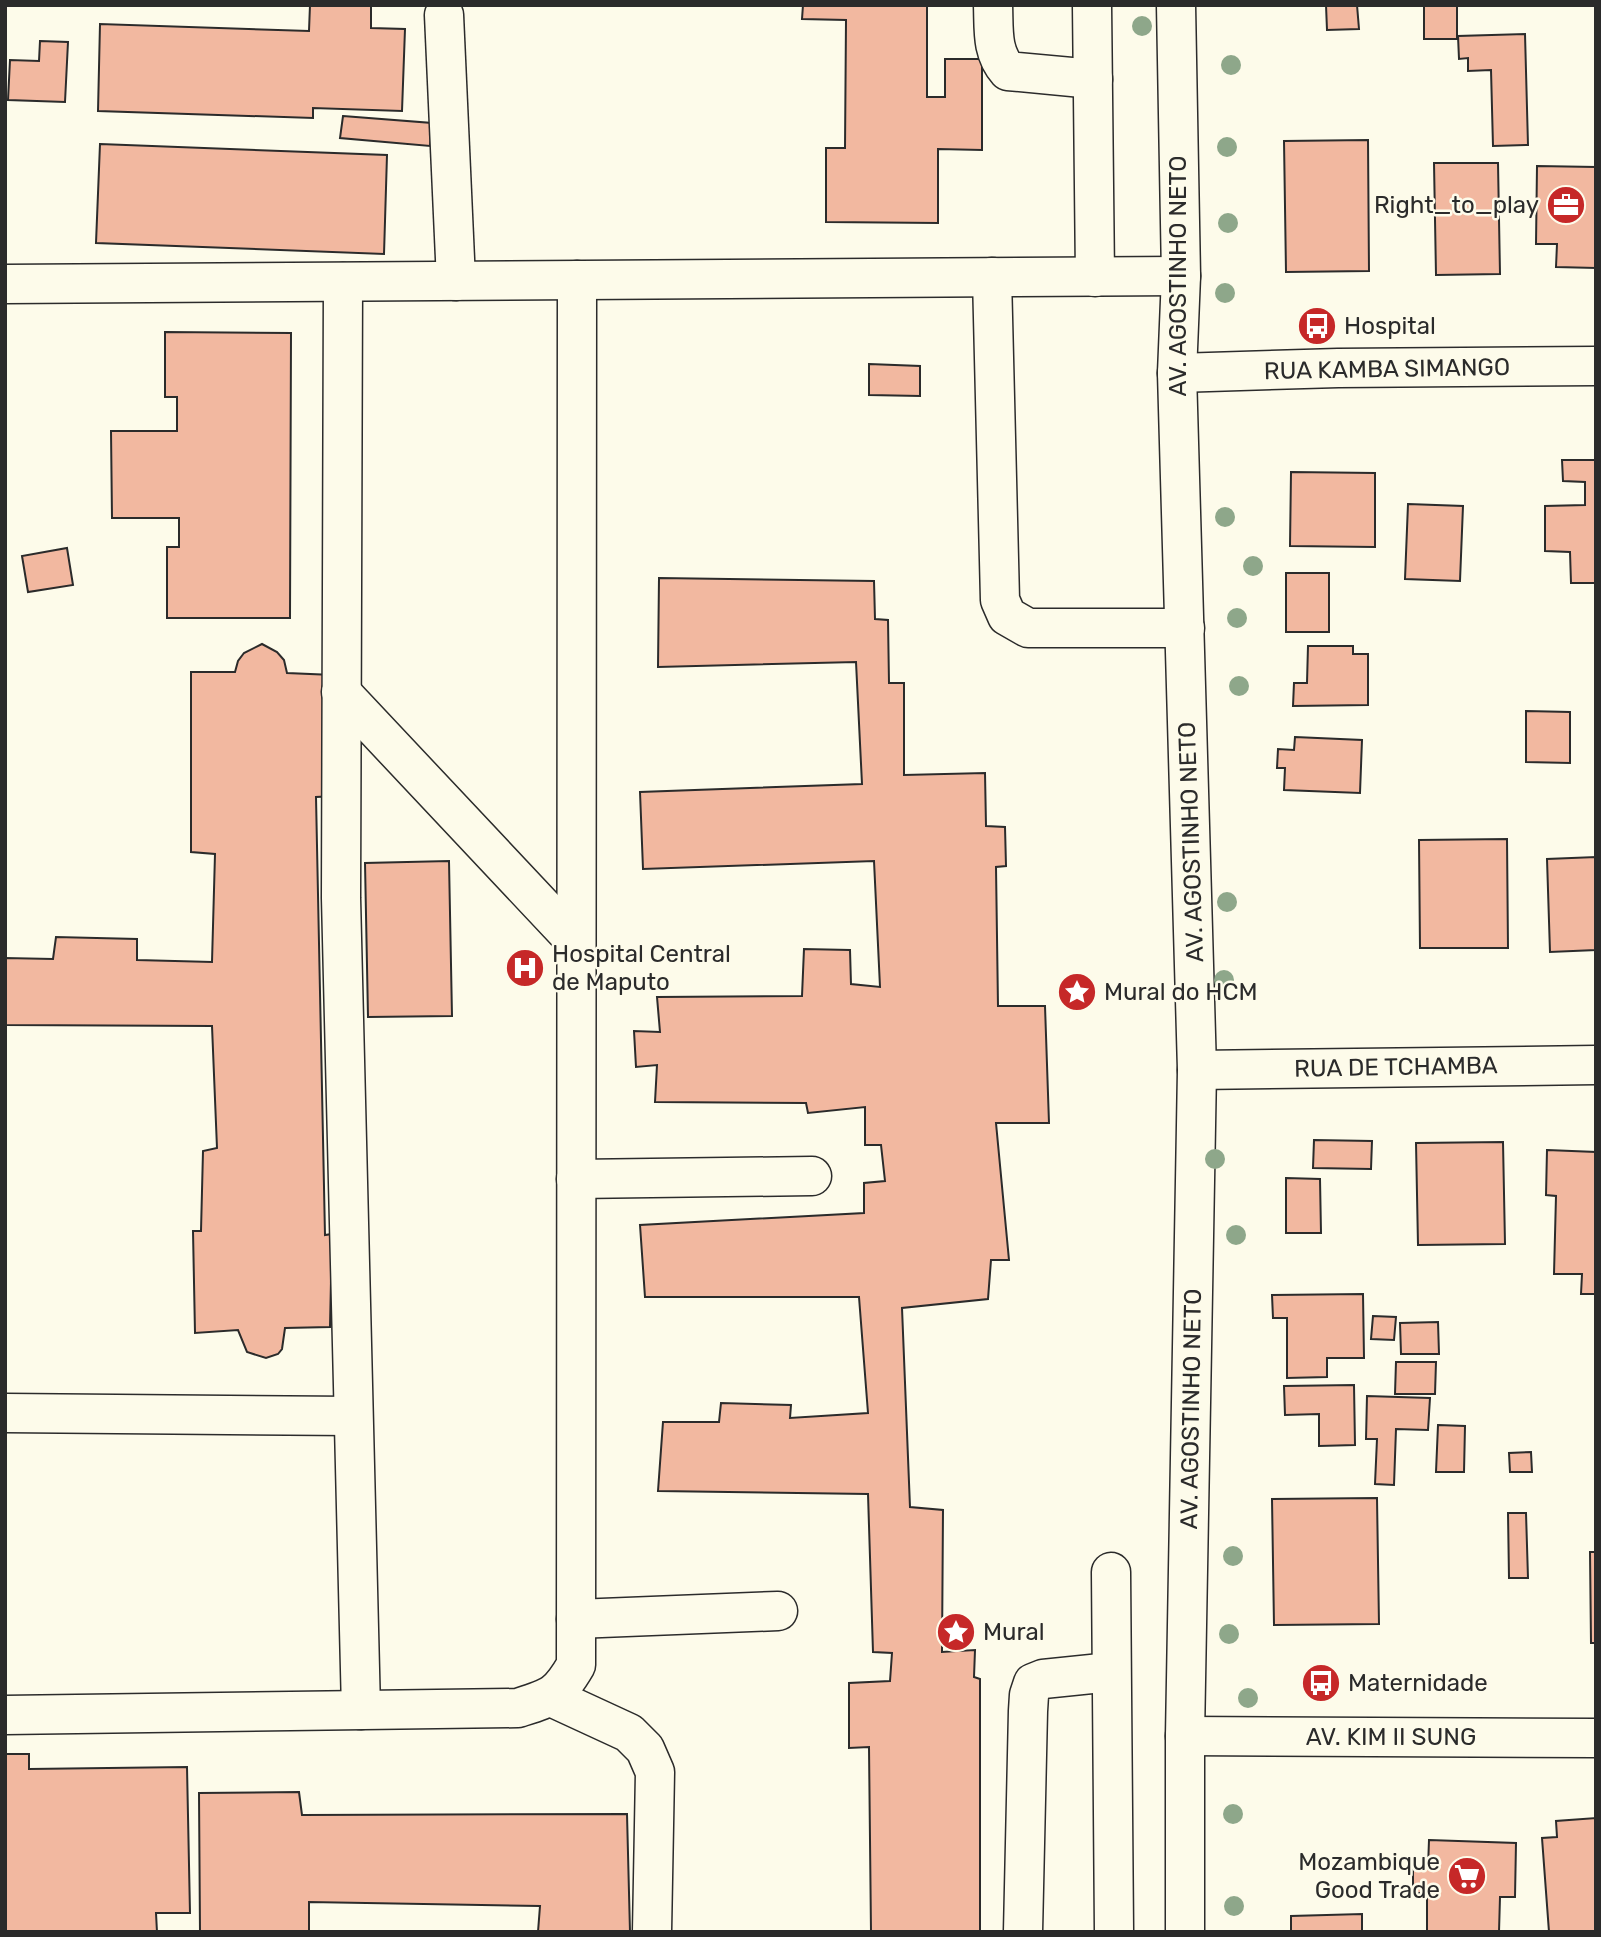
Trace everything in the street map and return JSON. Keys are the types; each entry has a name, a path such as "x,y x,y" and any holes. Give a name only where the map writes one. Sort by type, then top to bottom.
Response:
{"street":[{"path":"993,5 998,60 1008,71 1093,79"},
{"path":"1092,5 1095,277"},
{"name":"AV. AGOSTINHO NETO","path":"1176,5 1181,276 1177,373 1197,1070 1185,1736 1185,1932"},
{"path":"444,15 456,281"},
{"path":"5,284 1181,276"},
{"path":"992,278 1000,600 1007,616 1028,628 1185,628"},
{"path":"5,1715 518,1708 551,1697 565,1684 576,1665 577,280"},
{"path":"343,282 341,898 361,1710"},
{"name":"RUA KAMBA SIMANGO","path":"1177,373 1338,368 1596,366"},
{"path":"341,692 576,942"},
{"name":"RUA DE TCHAMBA","path":"1197,1070 1596,1065"},
{"path":"576,1179 813,1176"},
{"path":"5,1413 354,1416"},
{"path":"1111,1572 1114,1932"},
{"path":"576,1619 778,1611"},
{"path":"1023,1932 1028,1711 1033,1683 1043,1679 1111,1672"},
{"path":"551,1697 629,1732 645,1749 655,1772 652,1932"},
{"name":"AV. KIM II SUNG","path":"1185,1736 1596,1738"}],"building":[{"path":"310,5 371,5 371,28 405,29 402,111 313,108 313,118 98,111 100,24 309,31"},
{"path":"803,5 927,5 927,97 945,97 945,59 982,59 982,150 938,149 938,223 826,222 826,148 845,148 846,20 802,19"},
{"path":"1326,5 1357,5 1359,29 1327,30"},
{"path":"1424,5 1457,5 1457,39 1424,39"},
{"path":"1525,34 1528,145 1493,146 1491,70 1468,71 1468,58 1459,59 1458,36"},
{"path":"40,41 68,42 65,102 8,100 10,60 39,61"},
{"path":"343,116 432,123 430,146 340,138"},
{"path":"1368,140 1369,271 1286,272 1284,141"},
{"path":"100,144 387,155 384,254 96,243"},
{"path":"1434,163 1498,163 1500,274 1436,275"},
{"name":"Right_to_play","path":"1537,166 1596,167 1596,268 1556,267 1557,244 1536,244"},
{"path":"165,332 291,333 290,618 167,618 167,547 179,547 179,518 112,518 111,431 177,431 177,397 165,397"},
{"path":"869,364 920,366 920,396 869,395"},
{"path":"1562,460 1596,460 1596,583 1571,583 1570,552 1545,551 1545,506 1585,505 1585,482 1563,481"},
{"path":"1291,472 1375,473 1375,547 1290,546"},
{"path":"1408,504 1463,506 1460,581 1405,579"},
{"path":"67,548 73,585 28,592 22,556"},
{"path":"1286,573 1329,573 1329,632 1286,632"},
{"path":"659,578 874,581 875,619 888,620 889,683 904,683 904,775 985,773 986,826 1005,827 1006,866 996,867 998,1006 1045,1006 1049,1123 996,1123 1009,1260 991,1260 988,1299 902,1308 910,1507 943,1510 942,1652 975,1650 974,1677 980,1679 980,1932 871,1932 869,1747 849,1748 849,1683 890,1681 892,1653 873,1652 868,1494 658,1491 663,1422 719,1422 721,1403 791,1405 790,1418 868,1413 859,1297 645,1297 640,1225 864,1213 864,1183 885,1181 881,1145 865,1145 865,1107 808,1113 806,1103 655,1102 657,1065 636,1067 634,1031 660,1032 657,997 802,996 804,949 850,950 851,984 880,987 874,861 643,869 640,792 862,784 856,662 658,667"},
{"path":"262,644 277,652 284,660 287,673 333,675 337,796 316,797 325,1235 332,1234 330,1327 285,1328 282,1349 278,1354 266,1358 247,1352 238,1330 195,1333 193,1231 201,1231 203,1151 217,1148 212,1026 5,1025 5,958 53,959 56,937 137,939 137,960 212,962 215,854 191,852 191,672 235,672 244,653"},
{"path":"1308,646 1353,646 1353,654 1368,654 1368,705 1293,706 1294,683 1307,683"},
{"path":"1526,711 1570,712 1570,763 1526,762"},
{"path":"1295,737 1362,740 1360,793 1284,790 1285,768 1277,768 1278,749 1294,750"},
{"path":"1507,839 1508,948 1420,948 1419,840"},
{"path":"1596,857 1596,950 1550,952 1547,859"},
{"path":"449,861 452,1016 368,1017 365,863"},
{"path":"1314,1140 1372,1141 1371,1169 1313,1168"},
{"path":"1503,1142 1505,1244 1418,1245 1416,1143"},
{"path":"1547,1150 1596,1152 1596,1294 1581,1294 1582,1274 1554,1274 1556,1196 1546,1195"},
{"path":"1286,1178 1320,1179 1321,1233 1286,1233"},
{"path":"1363,1294 1364,1358 1327,1358 1327,1377 1287,1378 1287,1318 1273,1318 1272,1295"},
{"path":"1373,1316 1396,1317 1394,1340 1371,1339"},
{"path":"1438,1322 1439,1354 1401,1354 1400,1323"},
{"path":"1396,1362 1436,1362 1435,1394 1395,1394"},
{"path":"1354,1385 1355,1445 1319,1446 1319,1414 1285,1415 1284,1386"},
{"path":"1367,1396 1430,1398 1428,1430 1396,1429 1394,1485 1375,1484 1377,1439 1366,1439"},
{"path":"1438,1425 1465,1426 1464,1472 1436,1472"},
{"path":"1531,1452 1532,1472 1510,1472 1509,1453"},
{"path":"1377,1498 1379,1624 1274,1625 1272,1499"},
{"path":"1508,1513 1526,1513 1528,1578 1509,1578"},
{"path":"1590,1552 1596,1552 1596,1643 1591,1643"},
{"path":"5,1754 29,1754 29,1769 187,1767 190,1913 156,1913 157,1932 5,1932"},
{"path":"299,1792 302,1815 627,1814 630,1932 538,1932 540,1906 309,1902 309,1932 200,1932 199,1793"},
{"path":"1596,1818 1596,1932 1549,1932 1542,1838 1557,1837 1556,1821"},
{"path":"1429,1840 1516,1843 1515,1897 1500,1897 1499,1932 1427,1932 1427,1893 1413,1893 1413,1867 1428,1868"},
{"path":"1362,1914 1362,1932 1291,1932 1291,1916"}],"place":[{"name":"Right_to_play","path":"1566,205"},
{"name":"Hospital","path":"1317,326"},
{"name":"Hospital Central de Maputo","path":"525,968"},
{"name":"Mural do HCM","path":"1077,992"},
{"name":"Mural","path":"956,1632"},
{"name":"Maternidade","path":"1321,1683"},
{"name":"Mozambique Good Trade","path":"1467,1876"}]}
